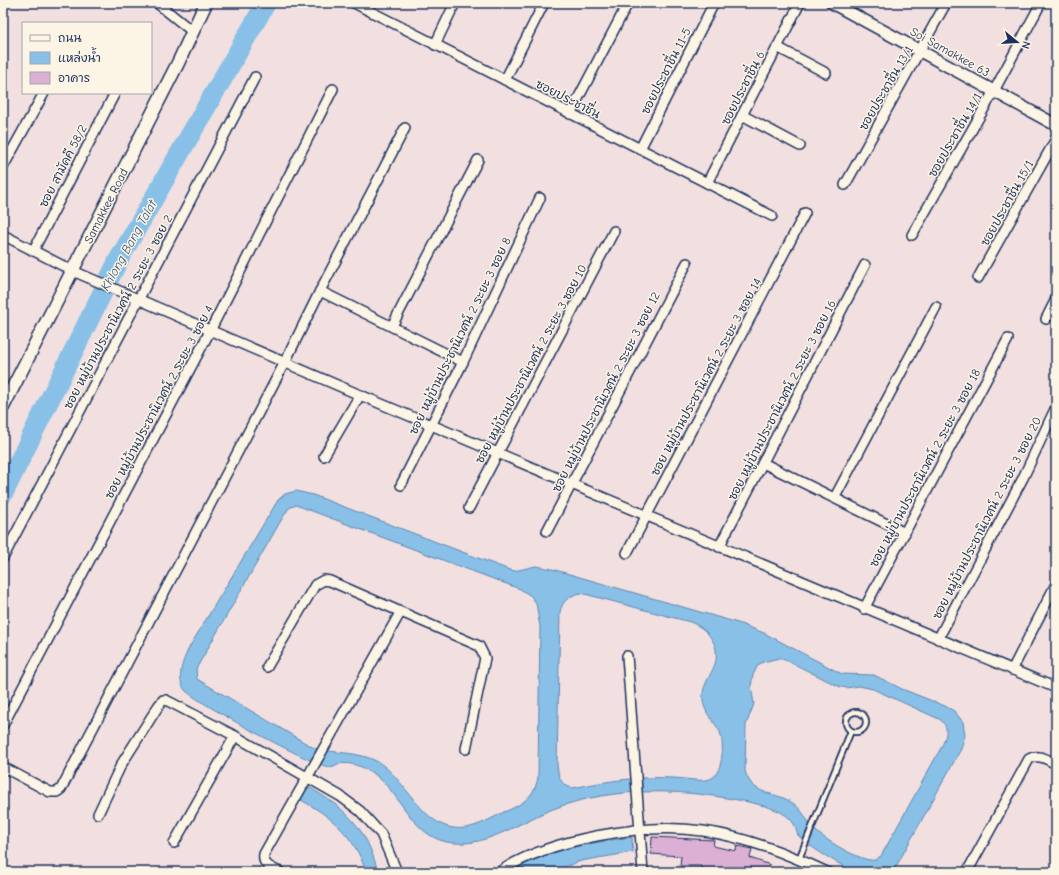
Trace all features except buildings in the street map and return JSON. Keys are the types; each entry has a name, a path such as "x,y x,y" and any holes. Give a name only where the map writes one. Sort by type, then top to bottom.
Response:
{"main road":[{"name":"Samakkee Road","path":"3,407 73,271 193,32 206,3"}],"street":[{"path":"157,3 193,32"},
{"name":"ซอยประชาชื่น","path":"354,3 367,6 434,45 772,216"},
{"path":"434,45 455,3"},
{"path":"505,80 544,3"},
{"path":"570,114 628,3"},
{"name":"ซอยประชาชื่น 11-5","path":"640,149 714,3"},
{"name":"ซอยประชาชื่น 6","path":"707,183 800,3"},
{"name":"Soi Samakkee 63","path":"832,3 1056,125"},
{"name":"ซอยประชาชื่น 13/1","path":"845,185 921,51 946,3"},
{"name":"ซอยประชาชื่น 14/1","path":"912,235 994,92 1040,3"},
{"path":"777,47 826,73"},
{"name":"ซอย หมู่บ้านประชานิเวศน์ 2 ระยะ 3 ซอย 2","path":"3,558 255,77"},
{"name":"ซอย หมู่บ้านประชานิเวศน์ 2 ระยะ 3 ซอย 4","path":"3,725 210,330 333,89"},
{"path":"3,167 43,94"},
{"name":"ซอย สามัคคี 58/2","path":"33,250 114,94"},
{"path":"742,115 800,146"},
{"path":"3,767 50,792 57,792 61,789 285,362 320,291 405,128"},
{"name":"ซอยประชาชื่น 15/1","path":"978,278 1056,139"},
{"path":"392,326 478,160"},
{"name":"ซอย หมู่บ้านประชานิเวศน์ 2 ระยะ 3 ซอย 8","path":"401,485 462,362 540,198"},
{"name":"ซอย หมู่บ้านประชานิเวศน์ 2 ระยะ 3 ซอย 14","path":"627,553 805,213"},
{"name":"ซอย หมู่บ้านประชานิเวศน์ 2 ระยะ 3 ซอย 10","path":"469,508 614,231"},
{"path":"3,235 73,271 139,298 360,395 864,609 1056,688"},
{"name":"ซอย หมู่บ้านประชานิเวศน์ 2 ระยะ 3 ซอย 12","path":"547,531 686,263"},
{"name":"ซอย หมู่บ้านประชานิเวศน์ 2 ระยะ 3 ซอย 16","path":"719,547 865,265"},
{"path":"320,291 462,362"},
{"path":"1046,319 1056,299"},
{"path":"835,497 936,307"},
{"name":"ซอย หมู่บ้านประชานิเวศน์ 2 ระยะ 3 ซอย 18","path":"864,609 1008,339"},
{"path":"324,456 360,395"},
{"name":"ซอย หมู่บ้านประชานิเวศน์ 2 ระยะ 3 ซอย 20","path":"938,640 1024,478 1056,407"},
{"path":"763,463 835,497 905,533"},
{"path":"267,667 315,585 319,581 330,581 400,613 474,644 482,650 484,658 466,749"},
{"path":"1012,670 1056,584"},
{"path":"280,872 265,864 264,854 400,613"},
{"path":"627,656 643,872"},
{"path":"98,814 121,765 163,700 171,702 235,736 340,796 373,823 381,834 397,872"},
{"path":"174,843 235,736"},
{"path":"967,872 1029,759 1033,756 1038,756 1056,764"},
{"path":"499,872 521,860 572,841 602,835 676,828 704,831 739,838 799,859 826,872"}],"lane":[{"path":"852,712 861,712 866,720 864,729 855,732 851,731 846,723 846,718 852,712"},
{"path":"799,859 851,731"}],"water":[{"path":"296,491 313,495 514,571 536,566 552,569 738,623 764,633 842,674 874,675 902,689 954,711 963,722 965,735 961,749 893,872 863,873 842,865 802,839 798,835 795,825 791,819 781,812 753,803 728,798 677,792 627,793 577,801 553,809 505,832 480,841 454,843 439,840 426,833 406,811 388,787 378,777 366,769 345,763 330,767 303,757 256,733 193,697 182,685 182,668 185,656 190,646 278,500 285,494","holes":["296,505 520,589 531,596 536,603 540,627 538,777 534,790 521,803 485,822 474,826 457,828 443,825 431,818 390,771 378,762 371,758 355,754 314,748 197,679 196,669 283,517 289,508","581,593 690,622 702,628 711,638 716,650 716,657 715,664 703,691 703,701 707,713 721,735 722,756 719,770 716,775 712,778 704,780 677,778 636,778 573,788 562,782 559,776 557,764 560,612 565,602 570,597","779,658 838,686 846,688 859,686 873,689 939,719 945,725 946,735 942,746 881,856 875,860 861,858 824,838 813,828 800,809 794,804 780,797 759,790 749,780 745,771 746,725 754,704 751,686 753,675 758,665 763,662"]},
{"path":"307,786 321,794 353,820 367,842 378,872 366,872 355,848 340,828 331,820 299,799"},
{"path":"632,837 633,852 581,861 550,872 511,872 525,864 555,852 600,842"}],"waterway":[{"name":"Khlong Bang Talat","path":"3,494 119,259 266,3"}]}
